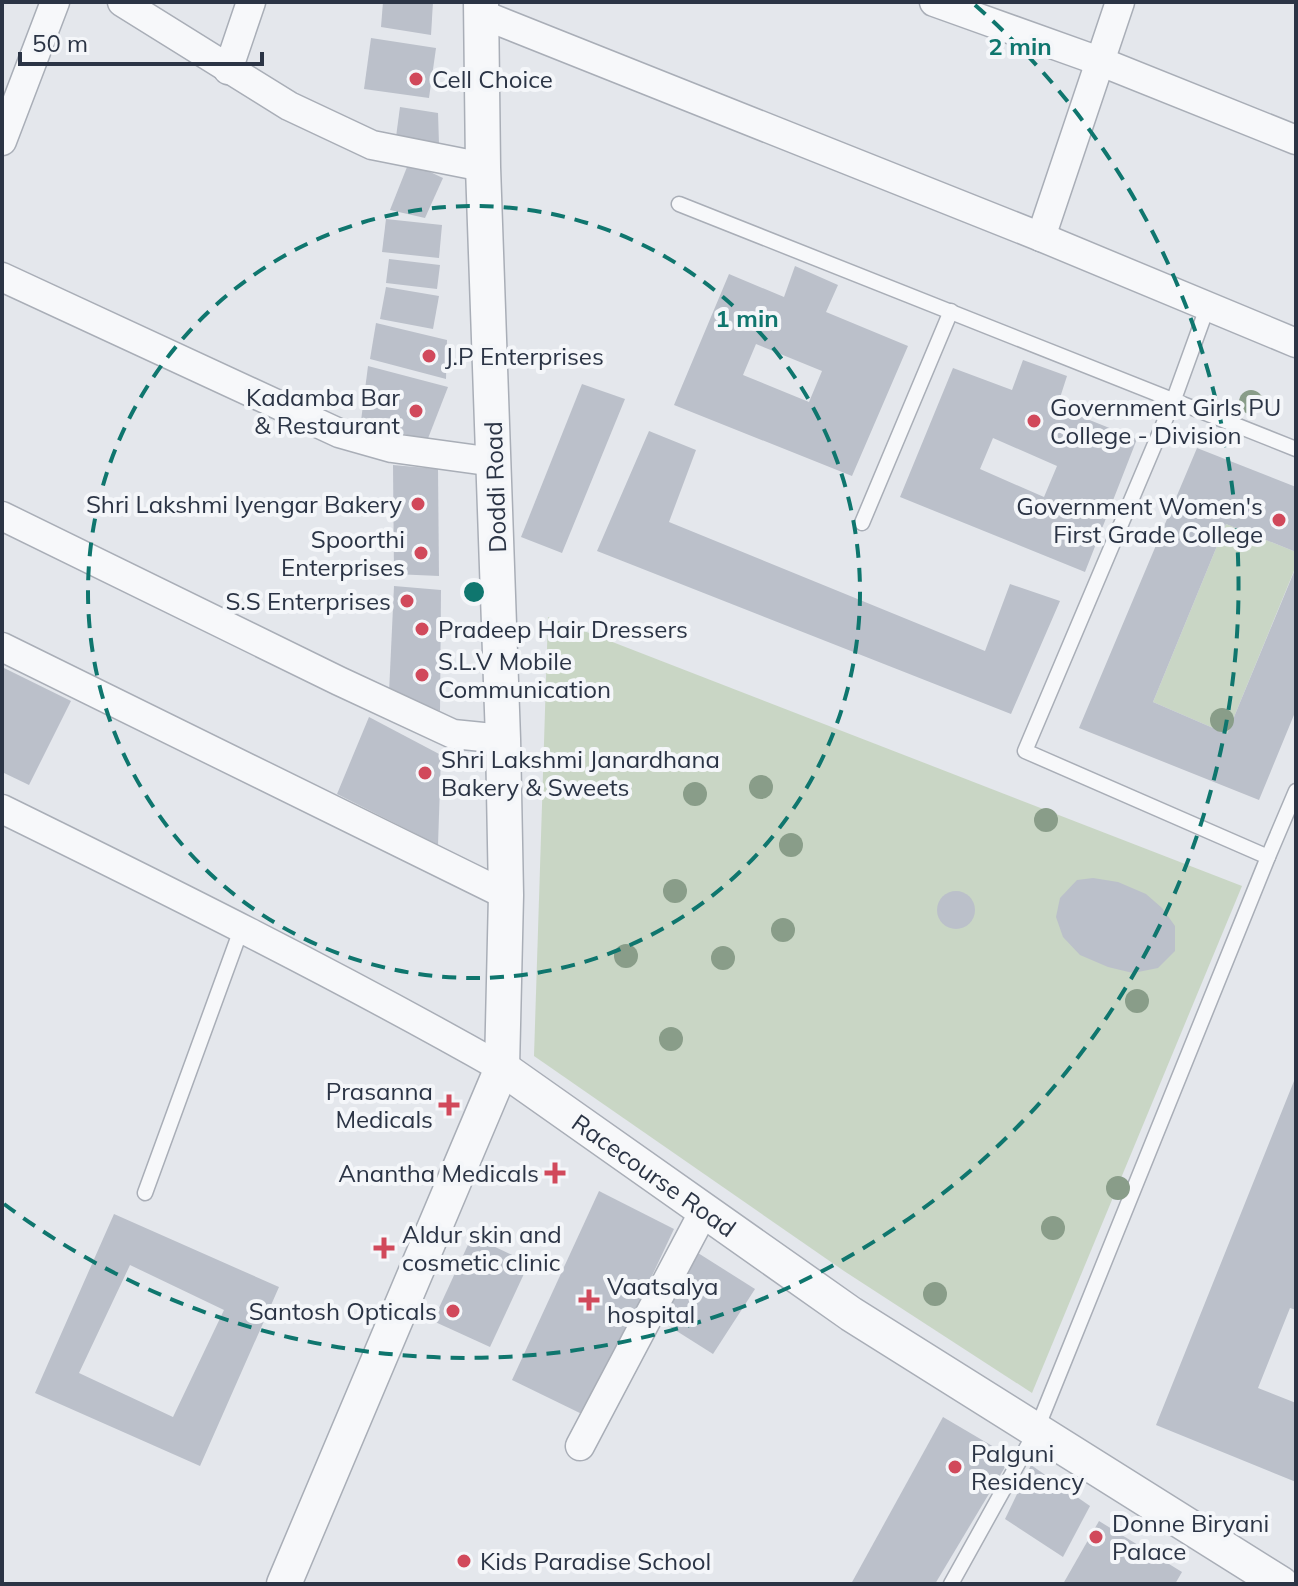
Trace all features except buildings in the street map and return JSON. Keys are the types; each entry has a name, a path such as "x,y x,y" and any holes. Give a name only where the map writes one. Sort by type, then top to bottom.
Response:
{"street":[{"path":"2,141 55,2"},
{"path":"122,2 289,106 372,145 483,167"},
{"path":"228,70 251,2"},
{"path":"934,2 1099,61 1296,140"},
{"path":"1041,237 1120,2"},
{"path":"481,8 1296,343"},
{"name":"Doddi Road","path":"481,8 483,167 503,739 506,895 502,1068"},
{"path":"2,277 339,433 392,448 494,462"},
{"path":"2,516 453,734 503,739"},
{"path":"2,647 506,895"},
{"name":"Racecourse Road","path":"2,809 242,927 502,1068 851,1314 1281,1584"},
{"path":"284,1584 502,1068"},
{"path":"580,1446 704,1211"}],"lane":[{"path":"679,204 1296,449"},
{"path":"1207,308 1174,399 1025,751 1268,857"},
{"path":"862,523 951,311"},
{"path":"951,1584 1036,1431 1296,791"},
{"path":"145,1193 242,927"}],"green space":[{"path":"1226,524 1296,552 1296,566 1227,734 1153,702"},
{"path":"548,617 1242,886 1032,1393 844,1271 534,1056"}],"place":[{"name":"Cell Choice","path":"416,79"},
{"name":"J.P Enterprises","path":"429,356"},
{"name":"Kadamba Bar & Restaurant","path":"416,411"},
{"name":"Government Girls PU College - Division","path":"1034,421"},
{"name":"Shri Lakshmi Iyengar Bakery","path":"418,504"},
{"name":"Government Women's First Grade College","path":"1279,520"},
{"name":"Spoorthi Enterprises","path":"421,553"},
{"name":"S.S Enterprises","path":"407,601"},
{"name":"Pradeep Hair Dressers","path":"422,629"},
{"name":"S.L.V Mobile Communication","path":"422,675"},
{"name":"Shri Lakshmi Janardhana Bakery & Sweets","path":"425,773"},
{"name":"Prasanna Medicals","path":"449,1105"},
{"name":"Anantha Medicals","path":"555,1173"},
{"name":"Aldur skin and cosmetic clinic","path":"384,1248"},
{"name":"Vaatsalya hospital","path":"589,1300"},
{"name":"Santosh Opticals","path":"453,1311"},
{"name":"Palguni Residency","path":"955,1467"},
{"name":"Donne Biryani Palace","path":"1096,1537"},
{"name":"Kids Paradise School","path":"464,1561"}]}
